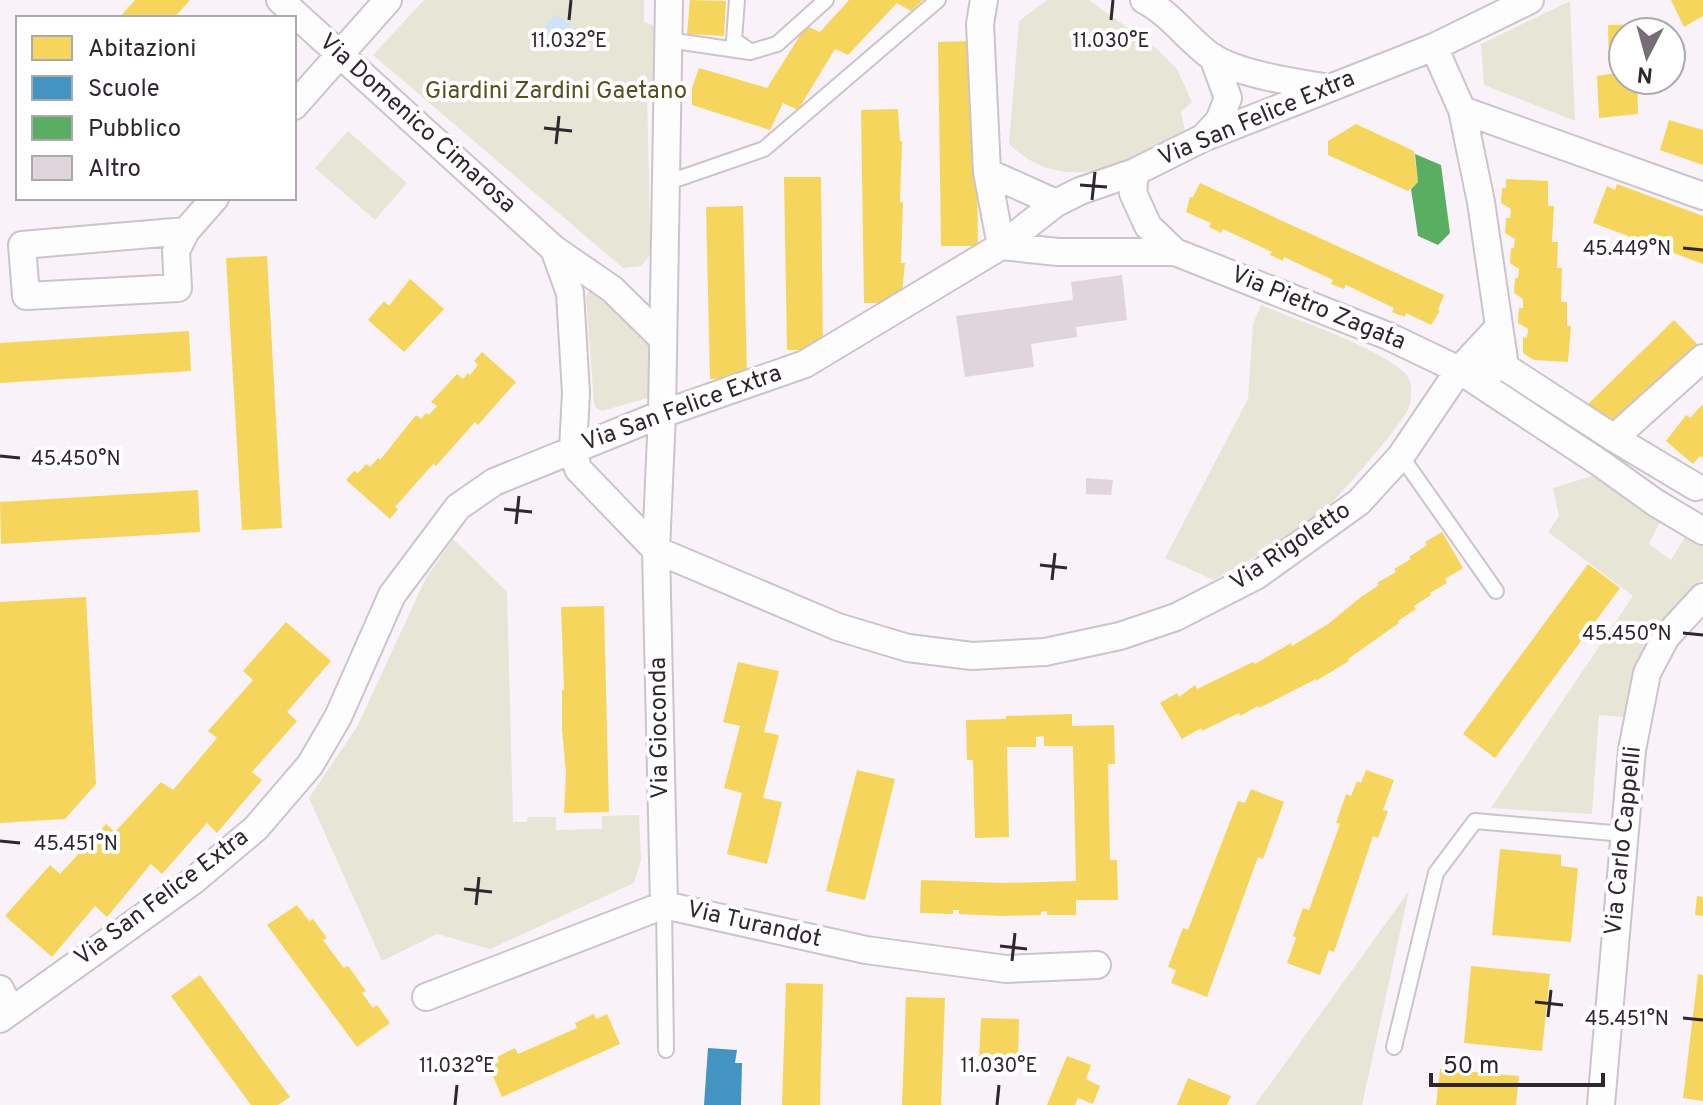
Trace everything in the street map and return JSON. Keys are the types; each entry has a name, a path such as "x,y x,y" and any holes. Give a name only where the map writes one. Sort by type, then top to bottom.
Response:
{"street":[{"name":"Via Domenico Cimarosa","path":"280,0 554,249 612,289 663,339"},
{"path":"296,104 388,0"},
{"name":"Via Gioconda","path":"664,905 656,550 662,414 669,0"},
{"path":"984,0 980,24 987,172 1001,246"},
{"name":"Via San Felice Extra","path":"4,1006 193,881 256,828 310,765 338,717 392,595 458,507 494,482 662,414 805,364 1001,246 1056,203 1080,191 1135,172 1203,138 1434,47 1530,0"},
{"path":"1151,2 1213,57 1268,78 1328,88"},
{"path":"1434,47 1462,110 1481,202 1505,367 1696,487"},
{"path":"1203,138 1219,121 1228,98 1213,57"},
{"path":"1462,110 1703,196"},
{"path":"987,172 1056,203"},
{"name":"Via Pietro Zagata","path":"1135,172 1133,193 1148,226 1175,252"},
{"path":"186,231 22,245 26,296 178,288 176,251 186,231 213,200"},
{"name":"Via Pietro Zagata","path":"1001,246 1058,252 1175,252 1388,336 1459,370 1656,503 1703,531"},
{"name":"Via Domenico Cimarosa","path":"554,249 570,293 576,393 573,449"},
{"path":"1459,370 1499,327"},
{"path":"1614,438 1703,358"},
{"name":"Via Pietro Zagata","path":"1459,370 1505,367"},
{"name":"Via Rigoletto","path":"656,550 838,627 908,648 972,656 1045,652 1120,636 1176,617 1256,576 1359,502 1401,456 1459,370"},
{"path":"573,449 578,469 656,550"},
{"name":"Via Carlo Cappelli","path":"1601,1105 1632,750 1647,673 1666,637 1703,597"},
{"name":"Via Turandot","path":"426,997 664,905 881,953 1006,969 1097,965"}],"lane":[{"path":"737,0 734,40 750,52"},
{"path":"668,40 750,52 777,44 826,0"},
{"path":"666,183 764,149 938,0"},
{"path":"1401,456 1496,591"},
{"path":"1394,1047 1436,873 1475,821 1624,834"},
{"path":"664,905 666,1050"}],"green space":[{"name":"Giardini Zardini Gaetano","path":"424,0 644,0 644,22 661,28 664,75 647,92 650,230 657,235 652,253 641,266 623,268 373,55"},
{"path":"1047,0 1089,0 1157,49 1177,69 1192,102 1181,112 1187,140 1119,165 1074,172 1052,169 1030,160 1009,144 1019,21"},
{"path":"1570,1 1575,121 1484,85 1481,44"},
{"path":"348,131 407,183 375,220 315,168"},
{"path":"595,289 645,338 651,352 651,393 647,398 602,411 594,404 586,297 588,292"},
{"path":"1261,305 1357,344 1393,363 1409,380 1410,403 1383,444 1323,511 1284,539 1214,580 1165,558 1248,399 1253,324"},
{"path":"1592,476 1660,521 1649,544 1671,560 1685,537 1703,546 1703,578 1670,614 1626,717 1599,715 1592,814 1491,808 1633,596 1548,532 1559,516 1553,488"},
{"path":"453,539 507,592 513,822 527,822 528,817 556,817 556,830 602,829 602,816 639,815 641,860 634,883 490,949 437,934 382,961 309,798 357,727 426,578"},
{"path":"1409,891 1362,1105 1255,1105"}],"water":[{"path":"556,14 576,30 558,51 538,34"}],"building: Abitazioni":[{"path":"135,0 190,0 176,16 121,16"},
{"path":"690,0 726,1 724,36 687,34"},
{"path":"849,0 923,0 911,11 897,3 848,55 835,49 798,110 783,103 770,130 692,105 692,88 699,68 767,88 806,26 820,32"},
{"path":"1671,0 1703,0 1703,16 1687,25 1687,16 1679,16"},
{"path":"975,41 978,246 941,246 938,42"},
{"path":"1607,74 1607,96 1637,96 1638,114 1599,118 1597,76"},
{"path":"898,109 902,141 901,263 905,263 901,303 864,303 861,110"},
{"path":"1669,120 1703,130 1703,165 1660,150"},
{"path":"1356,124 1414,151 1418,182 1408,191 1328,155 1328,141"},
{"path":"784,177 821,177 823,350 787,350"},
{"path":"1506,179 1548,181 1548,206 1554,206 1552,242 1558,242 1557,268 1562,268 1561,302 1567,302 1567,326 1571,326 1568,362 1534,360 1523,353 1523,337 1527,338 1528,329 1518,323 1519,308 1523,308 1523,299 1514,293 1519,269 1510,263 1515,239 1505,233 1506,218 1510,218 1511,209 1501,203"},
{"path":"1200,183 1444,295 1440,311 1431,325 1406,313 1405,317 1392,312 1394,308 1346,285 1344,289 1331,284 1333,280 1284,257 1283,261 1270,255 1272,252 1223,229 1221,233 1209,227 1211,223 1186,212 1190,197 1193,197"},
{"path":"1617,184 1703,216 1703,264 1593,223 1607,186 1615,190"},
{"path":"743,206 747,378 710,379 706,207"},
{"path":"267,256 282,528 242,530 226,258"},
{"path":"410,279 444,309 404,352 368,320 384,301 389,306"},
{"path":"1674,320 1699,346 1609,431 1585,407"},
{"path":"189,331 191,371 0,383 0,343"},
{"path":"482,352 516,382 478,425 475,422 436,466 433,464 395,507 398,509 390,519 346,480 354,471 358,473 366,464 370,467 378,458 380,460 416,415 421,419 426,413 429,415 437,406 431,402 457,374 463,379 468,373 470,375 478,365 474,361"},
{"path":"1703,404 1703,458 1700,456 1693,464 1666,441 1686,415 1690,418"},
{"path":"198,490 200,532 1,544 0,502"},
{"path":"1442,532 1463,568 1445,579 1447,583 1414,606 1416,609 1399,623 1349,661 1316,681 1240,716 1239,713 1202,731 1201,728 1182,739 1160,703 1177,693 1179,697 1195,685 1197,689 1253,662 1255,664 1291,643 1292,646 1328,624 1379,585 1377,583 1396,572 1394,569 1427,545 1425,542"},
{"path":"1588,564 1620,588 1495,758 1463,734"},
{"path":"86,597 96,784 65,819 0,823 0,602"},
{"path":"604,606 609,812 564,813 566,773 562,730 561,607"},
{"path":"286,622 331,661 287,712 297,721 252,772 262,780 217,833 207,823 162,874 151,864 107,917 95,906 52,957 5,916 50,865 60,874 106,824 115,832 161,782 173,790 217,738 208,731 253,680 243,671"},
{"path":"738,662 779,671 764,732 779,735 763,798 782,802 767,864 727,854 742,793 724,788 740,726 723,722"},
{"path":"1072,714 1072,726 1114,725 1115,764 1108,764 1110,860 1117,860 1118,900 1076,900 1076,915 1047,915 1047,911 1041,912 1041,915 1001,916 959,914 959,910 953,910 953,914 920,913 921,880 1004,883 1076,881 1073,746 1044,746 1044,736 1036,737 1036,747 1007,747 1009,837 975,838 973,760 967,760 966,720"},
{"path":"857,770 895,779 865,900 826,891"},
{"path":"1366,770 1394,780 1383,810 1388,811 1378,838 1373,836 1334,952 1329,950 1320,975 1287,963 1296,938 1293,936 1303,908 1309,910 1340,824 1336,823 1346,794 1351,796"},
{"path":"1251,789 1284,802 1263,859 1258,857 1207,997 1171,983 1176,970 1168,967 1183,928 1188,930 1238,801 1245,803"},
{"path":"1500,849 1561,855 1561,866 1578,868 1571,942 1492,935"},
{"path":"1697,896 1703,897 1703,916 1695,915"},
{"path":"297,905 309,921 313,919 327,938 323,940 344,968 348,966 366,991 362,993 373,1008 377,1005 390,1023 357,1047 267,925"},
{"path":"1471,966 1550,974 1542,1051 1464,1043"},
{"path":"1698,974 1703,975 1703,1101 1683,1098"},
{"path":"200,975 290,1097 278,1105 251,1105 171,996"},
{"path":"786,983 823,984 820,1105 782,1105"},
{"path":"906,997 945,998 941,1105 902,1105"},
{"path":"594,1014 596,1019 607,1014 620,1044 502,1097 489,1067 499,1062 497,1057 515,1048 518,1054 577,1028 575,1023"},
{"path":"981,1018 1019,1019 1018,1061 979,1060"},
{"path":"1067,1056 1091,1065 1086,1079 1100,1086 1093,1104 1078,1098 1075,1105 1047,1105"},
{"path":"1440,1069 1519,1076 1516,1105 1436,1105"},
{"path":"1188,1078 1231,1096 1227,1105 1177,1105"}],"building: Scuole":[{"path":"708,1048 737,1050 735,1063 742,1063 741,1105 704,1105"}],"building: Pubblico":[{"path":"1415,154 1441,165 1450,233 1438,245 1418,236 1411,189 1418,182"}],"building: Altro":[{"path":"1122,275 1127,320 1076,327 1077,337 1031,344 1034,367 965,377 956,316 1073,300 1071,282"},
{"path":"1086,478 1113,480 1111,495 1086,494"}]}
